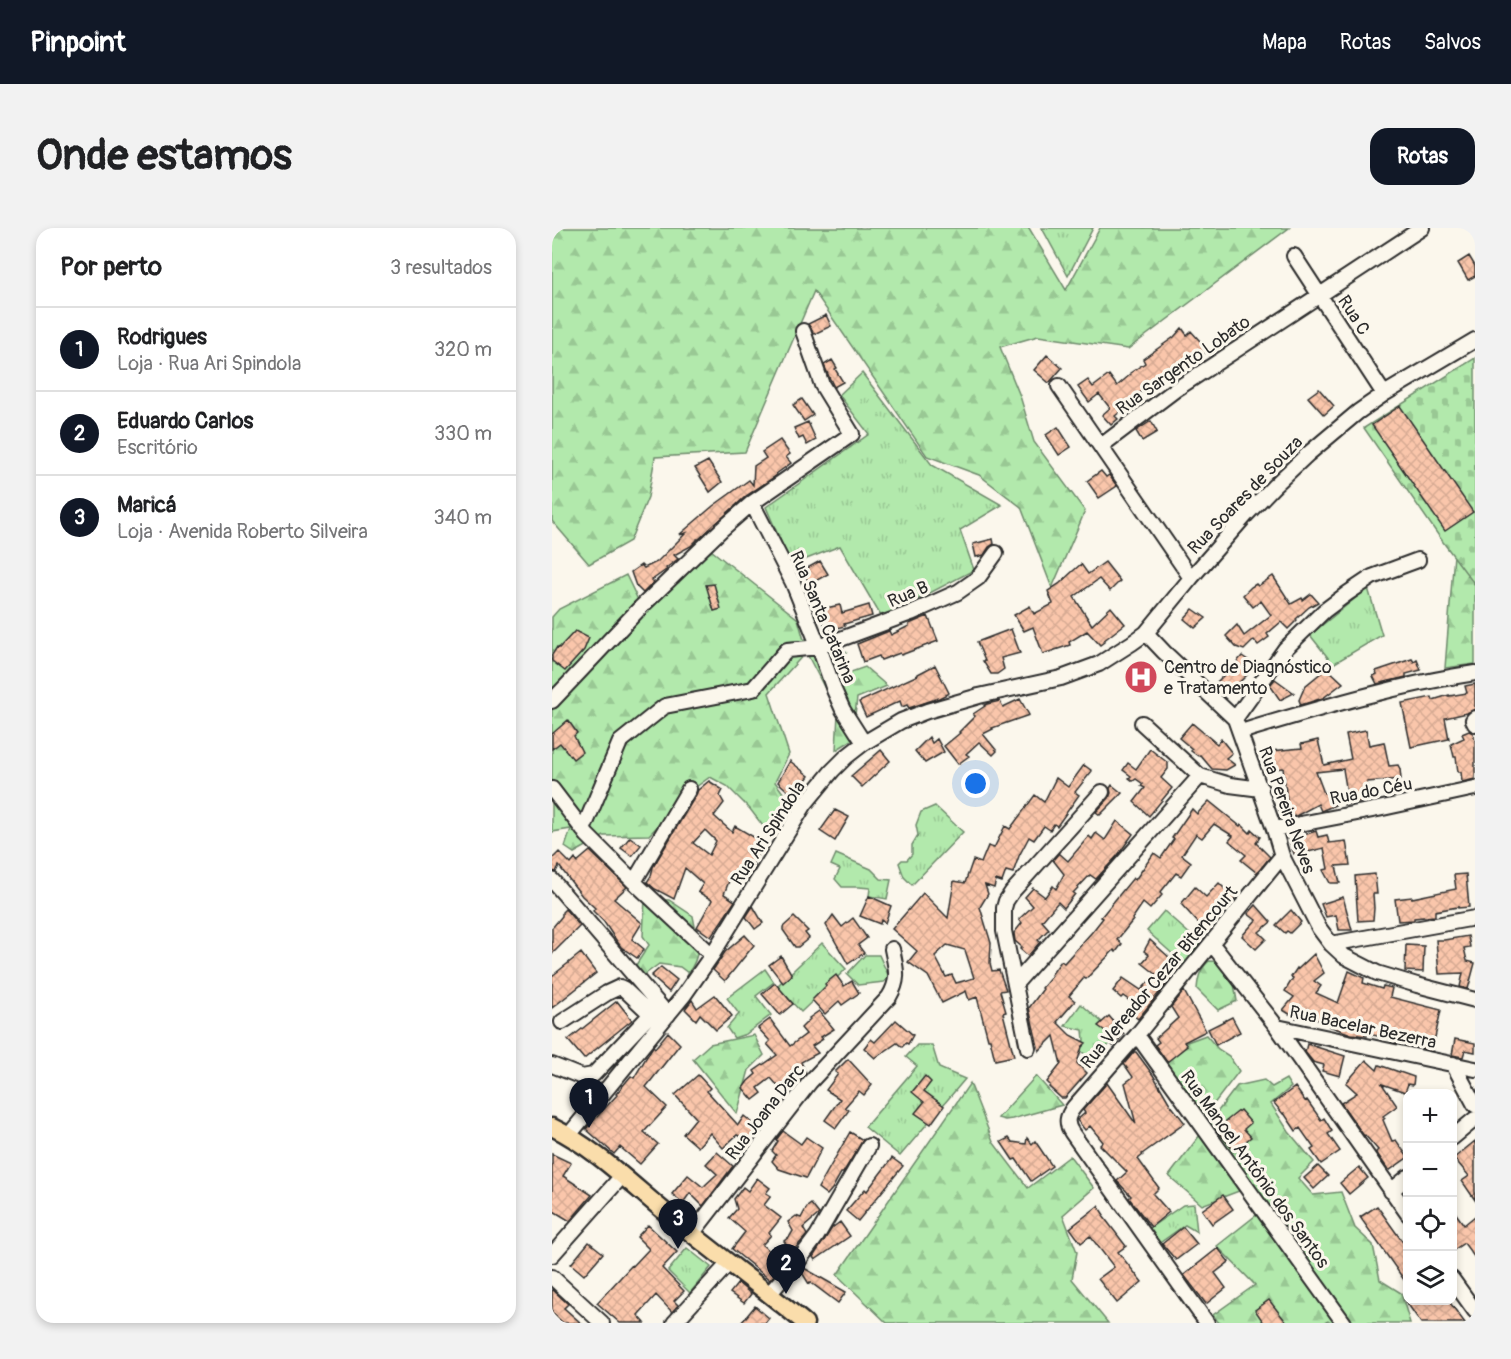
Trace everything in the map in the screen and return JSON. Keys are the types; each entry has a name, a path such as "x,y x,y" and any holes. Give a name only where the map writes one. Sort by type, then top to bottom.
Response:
{"main road":[{"path":"552,1126 590,1150 805,1323"}],"street":[{"name":"Rua Sargento Lobato","path":"1101,446 1174,390 1422,228"},
{"name":"Rua C","path":"1294,256 1384,394"},
{"path":"552,700 639,609 721,530 752,503 852,434 822,385 803,331"},
{"name":"Rua Soares de Souza","path":"1146,633 1246,515 1291,470 1358,412 1475,340"},
{"path":"1059,386 1191,578"},
{"name":"Rua Santa Catarina","path":"752,503 793,583 843,710 864,743"},
{"name":"Rua B","path":"583,830 620,742 665,706 753,688 787,650 819,647 911,614 958,592 978,578 996,553"},
{"path":"1235,719 1285,649 1324,611 1372,577 1418,560"},
{"name":"Rua Pereira Neves","path":"1146,633 1235,719 1282,856 1319,928 1331,944 1344,956 1377,973 1475,1000"},
{"name":"Rua Ari Spindola","path":"569,1135 712,955 805,804 846,757 864,743 902,721 979,696 1061,678 1099,664 1146,633"},
{"path":"1240,732 1342,701 1475,673"},
{"path":"1475,718 1473,720 1475,724"},
{"path":"1142,723 1200,776 1230,785 1260,789"},
{"path":"1016,983 1200,776"},
{"name":"Rua do Céu","path":"1274,829 1475,788"},
{"path":"552,789 583,830 634,882 712,955"},
{"path":"634,882 689,789"},
{"path":"1028,1048 1004,931 1003,918 1006,901 1102,792"},
{"name":"Rua Vereador Cezar Bitencourt","path":"1207,1323 1068,1128 1067,1121 1069,1113 1137,1035 1282,856"},
{"path":"552,880 660,1018"},
{"path":"1331,944 1475,918"},
{"name":"Rua Bacelar Bezerra","path":"1212,944 1277,1027 1475,1070"},
{"name":"Rua Joana Darc","path":"692,1234 810,1082 889,997 897,980 892,949"},
{"path":"562,1022 620,987 660,1018"},
{"path":"552,1065 582,1077 593,1075 660,1018"},
{"path":"1277,1027 1403,1208"},
{"name":"Rua Manoel Antônio dos Santos","path":"1137,1035 1344,1323"},
{"path":"1453,1064 1475,1105"},
{"path":"1457,1134 1475,1119"},
{"path":"769,1294 817,1236 869,1146"},
{"path":"552,1255 622,1176"},
{"path":"1391,1191 1403,1180"},
{"path":"674,1323 729,1263"},
{"path":"552,1277 602,1323"},
{"path":"1457,1286 1475,1311"}],"green space":[{"path":"552,228 1029,228 1066,290 1100,228 1289,228 1128,349 1038,336 1000,347 1020,396 1034,442 1085,511 1052,588 1021,507 979,475 927,456 814,291 745,452 655,457 648,497 630,541 589,564 552,521"},
{"path":"1042,228 1093,228 1068,276"},
{"path":"1475,358 1475,585 1364,428"},
{"path":"862,373 932,465 1002,505 960,530 974,570 882,618 840,546 791,565 766,507 869,434 839,395"},
{"path":"1455,542 1475,557 1475,664 1445,668"},
{"path":"711,550 798,619 804,640 819,631 835,646 846,652 830,658 834,673 840,676 865,667 887,686 857,698 852,740 836,750 838,714 806,652 769,693 789,754 775,782 792,805 766,830 750,809 727,786 710,777 696,787 649,835 604,836 574,853 565,847 571,829 552,832 552,617 559,609 626,575 639,602 654,592 661,577"},
{"path":"1368,588 1382,635 1333,664 1310,635"},
{"path":"935,806 963,832 912,885 904,877 899,863 907,860 912,854 912,845 918,835 916,825 921,812"},
{"path":"836,854 871,869 881,879 891,880 887,899 869,896 870,888 842,887 835,879 840,869 831,865"},
{"path":"645,899 669,900 693,916 697,952 693,966 688,973 680,967 659,964 644,975 636,965 649,945 643,936"},
{"path":"1164,911 1203,946 1186,966 1147,931"},
{"path":"822,943 846,969 801,1012 777,986"},
{"path":"865,955 879,955 889,977 884,982 858,985 847,974"},
{"path":"1209,961 1222,962 1233,978 1237,1001 1218,1010 1197,989 1200,973"},
{"path":"765,969 774,982 756,996 771,1015 746,1034 734,1038 727,1028 739,1014 727,998"},
{"path":"1081,1004 1117,1035 1106,1048 1098,1045 1089,1058 1080,1050 1084,1040 1083,1030 1065,1026"},
{"path":"754,1035 764,1055 749,1070 737,1114 693,1059 710,1044"},
{"path":"1206,1035 1218,1049 1229,1056 1239,1071 1203,1118 1160,1064 1187,1042"},
{"path":"917,1045 932,1045 939,1068 965,1079 900,1156 865,1127 917,1066 906,1057"},
{"path":"1036,1076 1062,1105 1012,1119 998,1118"},
{"path":"1286,1079 1291,1087 1271,1104 1289,1132 1314,1162 1298,1178 1313,1195 1341,1192 1355,1228 1373,1245 1380,1280 1401,1293 1410,1323 1331,1323 1328,1321 1324,1323 1219,1323 1213,1315 1255,1285 1217,1246 1269,1205 1255,1185 1202,1205 1169,1176 1237,1086 1264,1080 1272,1087"},
{"path":"970,1083 993,1142 1028,1188 1070,1156 1094,1188 1063,1215 1077,1252 1072,1279 1108,1323 887,1323 837,1275"},
{"path":"1194,1204 1197,1232 1185,1225 1154,1247 1144,1232 1183,1205"},
{"path":"687,1248 711,1267 690,1293 668,1271"}],"building":[{"path":"1469,256 1475,266 1475,276 1468,280 1458,263"},
{"path":"826,315 831,326 814,334 808,324"},
{"path":"1182,328 1187,335 1191,331 1208,350 1181,374 1177,370 1142,391 1125,405 1126,407 1115,416 1118,419 1111,425 1102,415 1110,408 1099,394 1089,402 1078,387 1088,380 1093,387 1109,375 1117,386 1145,363 1143,359 1174,337"},
{"path":"1047,355 1062,368 1049,383 1034,370"},
{"path":"832,360 843,382 834,387 824,365"},
{"path":"1319,389 1334,406 1324,415 1308,397"},
{"path":"802,399 813,415 804,421 793,405"},
{"path":"1400,406 1473,512 1445,531 1372,425"},
{"path":"1151,421 1157,432 1142,441 1136,431"},
{"path":"808,422 816,440 807,445 803,437 799,439 794,428"},
{"path":"1058,427 1071,447 1059,455 1046,435"},
{"path":"780,440 790,454 786,457 791,463 746,496 691,546 674,555 678,559 652,580 654,582 643,593 636,586 631,572 641,565 644,568 657,562 686,533 679,535 713,506 749,480 753,485 754,466 766,458 762,452"},
{"path":"708,461 722,482 710,492 695,468"},
{"path":"1101,471 1106,477 1109,475 1117,486 1099,498 1087,481"},
{"path":"993,539 994,544 984,555 976,557 973,544"},
{"path":"820,561 828,574 810,584 802,571"},
{"path":"1105,562 1120,581 1110,591 1099,579 1074,597 1092,625 1111,607 1125,624 1100,645 1087,631 1069,642 1070,645 1043,654 1033,627 1024,631 1014,615 1030,606 1034,614 1053,604 1048,591 1081,564 1088,574"},
{"path":"1273,576 1291,604 1311,594 1318,602 1309,607 1288,629 1281,622 1267,634 1269,637 1258,645 1254,640 1244,650 1236,647 1226,636 1237,625 1244,636 1271,615 1261,601 1253,607 1243,595 1251,587 1256,584 1258,586"},
{"path":"714,584 721,609 714,611 706,585"},
{"path":"840,605 842,613 869,605 872,616 828,630 825,627 821,609"},
{"path":"1193,609 1206,618 1195,628 1184,619"},
{"path":"928,616 938,641 901,655 900,653 881,660 879,656 863,662 857,644 889,631 891,635"},
{"path":"1011,629 1020,653 1001,658 1004,669 997,674 991,674 983,661 985,661 977,642"},
{"path":"575,631 589,638 584,650 565,671 552,661 552,655 557,647 559,648"},
{"path":"1242,656 1255,665 1228,693 1215,684"},
{"path":"1412,659 1414,662 1417,660 1421,670 1406,674 1406,677 1377,684 1373,676 1377,674 1376,671"},
{"path":"935,665 949,693 909,708 907,705 902,707 900,701 866,717 859,702"},
{"path":"1327,668 1343,683 1323,698 1301,705 1299,700 1305,686"},
{"path":"1275,679 1294,693 1280,700 1270,685"},
{"path":"1475,684 1475,709 1445,718 1449,739 1411,747 1402,703 1467,693 1465,686"},
{"path":"1020,699 1029,715 992,728 983,734 997,751 993,755 979,742 966,754 969,756 958,764 944,746 960,733 975,716 973,714 987,704 1000,701 1003,707"},
{"path":"568,720 577,733 574,736 582,752 573,759 560,743 552,749 552,734"},
{"path":"1192,723 1217,744 1221,739 1232,753 1226,758 1235,765 1226,770 1212,769 1200,755 1191,751 1192,749 1179,738"},
{"path":"1366,730 1369,745 1384,742 1389,766 1398,765 1401,779 1367,782 1370,801 1344,805 1343,795 1347,793 1343,769 1316,772 1324,793 1330,791 1335,805 1321,811 1318,804 1296,816 1288,817 1279,810 1287,800 1283,768 1273,769 1271,751 1302,748 1301,744 1318,740 1324,765 1351,759 1346,734"},
{"path":"1469,731 1473,733 1475,741 1475,779 1462,782 1461,772 1458,772 1451,744 1464,738 1462,734"},
{"path":"929,737 932,743 937,739 944,752 925,763 915,751"},
{"path":"1150,749 1168,763 1168,769 1161,778 1172,788 1149,816 1134,802 1145,788 1141,786 1143,784 1136,779 1133,781 1129,778 1131,776 1123,770 1128,763 1136,769"},
{"path":"881,750 890,761 862,787 851,776"},
{"path":"790,761 809,776 798,791 789,792 778,782"},
{"path":"1084,765 1092,771 1075,792 1079,795 1057,826 1054,824 1050,830 1044,826 1034,840 1029,837 1013,873 1006,871 1002,882 996,880 994,888 985,885 988,894 980,907 991,943 992,971 999,970 1006,990 1000,991 1014,1056 995,1060 977,997 969,1000 966,991 942,1003 928,976 908,962 917,951 892,929 923,893 948,918 954,881 965,883 973,860 981,863 988,846 994,848 1005,826 1010,829 1035,795 1044,802 1056,778 1068,787","holes":["947,945 965,950 974,978 956,983 952,975 946,977 935,956"]},
{"path":"709,781 723,790 720,796 724,803 714,816 732,832 735,826 764,843 752,865 755,866 748,879 733,871 724,894 735,901 711,937 697,927 712,900 698,892 703,884 685,868 674,899 647,882 653,867 698,790","holes":["705,830 716,841 709,855 693,843"]},
{"path":"1112,785 1122,793 1100,815 1096,812 1109,798"},
{"path":"1209,801 1240,826 1241,824 1250,833 1252,830 1260,837 1256,843 1270,857 1257,873 1241,860 1246,855 1229,841 1233,836 1214,824 1202,838 1196,834 1182,855 1191,862 1181,876 1176,873 1150,909 1143,903 1117,940 1122,944 1116,952 1114,950 1086,979 1084,978 1069,996 1075,1001 1057,1022 1070,1035 1086,1043 1082,1047 1077,1063 1087,1073 1065,1098 1061,1098 1047,1082 1061,1064 1054,1036 1039,1051 1029,1008 1061,961 1064,963 1092,932 1103,918 1101,917 1133,878 1135,880 1154,853 1161,858 1192,809 1197,814"},
{"path":"835,810 849,817 835,841 820,831"},
{"path":"1117,821 1133,834 1096,879 1090,875 1073,893 1075,894 1064,908 1058,902 1042,921 1049,929 1038,940 1040,942 1028,956 1015,941 1014,933 1022,923 1019,919 1033,906 1025,897 1033,888 1045,897 1053,886 1056,889 1064,874 1053,860 1059,853 1068,861 1089,836 1092,839 1096,833 1105,840"},
{"path":"1316,831 1318,837 1327,835 1329,843 1346,841 1350,865 1336,866 1340,883 1330,883 1323,870 1328,869 1324,848 1294,854 1289,840"},
{"path":"630,837 641,845 632,856 621,848"},
{"path":"590,851 627,887 614,899 642,923 632,939 644,949 637,958 621,947 604,922 593,911 595,908 582,896 559,866 556,872 552,871 552,859 559,852 571,864 575,859 577,862"},
{"path":"1375,874 1377,894 1373,894 1373,920 1358,921 1355,876"},
{"path":"1466,874 1469,907 1435,911 1435,916 1398,921 1395,899 1456,889 1454,875"},
{"path":"1219,883 1235,899 1219,919 1213,915 1205,926 1202,923 1200,925 1181,904 1195,887 1206,897"},
{"path":"869,896 891,906 885,923 881,920 880,924 860,916"},
{"path":"1343,897 1352,930 1339,930 1336,915 1326,917 1321,904"},
{"path":"1256,905 1271,922 1259,932 1266,939 1256,949 1242,936 1256,920 1248,914"},
{"path":"753,906 763,923 755,929 746,917"},
{"path":"565,909 580,926 552,954 552,928"},
{"path":"1291,910 1301,922 1290,933 1287,931 1285,933 1276,925"},
{"path":"833,915 842,927 853,918 867,938 858,945 864,953 848,964 826,925"},
{"path":"794,917 808,931 805,933 809,938 798,947 795,947 783,930 783,927"},
{"path":"745,935 754,945 725,981 713,970 725,952"},
{"path":"1468,936 1470,947 1464,948 1467,961 1475,963 1468,989 1460,987 1463,973 1439,974 1436,940"},
{"path":"1150,940 1180,967 1138,1019 1132,1014 1137,1006 1113,991 1123,978 1141,990 1156,974 1142,963 1149,955 1144,951"},
{"path":"1406,945 1424,946 1423,972 1405,971"},
{"path":"581,953 596,973 552,1008 552,976"},
{"path":"1314,954 1324,973 1314,981 1321,986 1316,993 1338,1003 1349,971 1364,978 1363,983 1382,989 1383,986 1392,988 1390,997 1441,1010 1432,1051 1392,1042 1393,1039 1368,1034 1367,1036 1351,1034 1329,1026 1330,1023 1299,1015 1296,1018 1283,1010 1294,997 1285,991 1293,978 1291,977 1297,968"},
{"path":"781,956 792,975 783,983 769,965"},
{"path":"661,967 677,980 669,992 651,976"},
{"path":"836,975 844,986 852,981 859,993 842,1005 839,1001 825,1014 812,1000"},
{"path":"775,983 793,1004 780,1015 762,994"},
{"path":"1184,991 1206,1031 1184,1042 1187,1046 1167,1062 1155,1045 1159,1042 1156,1038 1178,1018 1171,1007"},
{"path":"715,995 732,1016 716,1030 700,1014 696,1020 685,1009 692,1000 697,1008"},
{"path":"617,1001 632,1020 584,1059 568,1040"},
{"path":"819,1011 834,1029 812,1046 818,1053 801,1062 806,1073 803,1077 787,1082 793,1089 784,1093 771,1078 758,1088 762,1093 753,1100 743,1088 756,1074 754,1071 777,1055 767,1044 770,1041 758,1028 770,1019 790,1046 806,1034 801,1028"},
{"path":"1109,1016 1124,1034 1113,1046 1106,1038 1108,1033 1098,1026"},
{"path":"1232,1017 1240,1032 1216,1045 1208,1029"},
{"path":"896,1020 913,1035 908,1044 902,1047 897,1043 875,1058 864,1048 871,1039 875,1042"},
{"path":"668,1032 680,1044 646,1087 667,1107 644,1132 658,1144 640,1164 620,1147 614,1154 586,1129 631,1076 634,1078 653,1046 655,1048"},
{"path":"1455,1039 1475,1043 1475,1052 1465,1050 1463,1057 1452,1055"},
{"path":"1307,1044 1345,1056 1340,1076 1322,1071 1324,1065 1313,1062 1305,1052"},
{"path":"1134,1052 1153,1075 1170,1104 1185,1123 1138,1159 1159,1188 1153,1194 1169,1212 1151,1227 1129,1198 1131,1196 1117,1181 1127,1172 1100,1145 1103,1142 1090,1126 1085,1130 1077,1120 1085,1113 1083,1110 1107,1083 1136,1124 1125,1083 1133,1077 1124,1064"},
{"path":"848,1059 872,1085 864,1095 859,1091 845,1107 849,1110 836,1128 825,1120 840,1099 826,1090 838,1074 835,1072"},
{"path":"1366,1060 1377,1070 1379,1065 1414,1077 1413,1085 1408,1084 1403,1091 1382,1084 1397,1106 1383,1116 1385,1118 1383,1120 1392,1141 1396,1140 1403,1150 1403,1161 1390,1170 1376,1152 1378,1150 1364,1136 1341,1103 1357,1093 1346,1083"},
{"path":"698,1075 710,1088 707,1091 738,1125 744,1116 762,1130 752,1142 737,1135 723,1148 710,1133 698,1147 683,1134 696,1118 675,1095"},
{"path":"925,1076 931,1082 924,1091 944,1106 931,1124 915,1113 924,1102 912,1092"},
{"path":"1295,1087 1321,1120 1324,1118 1332,1131 1328,1134 1340,1151 1321,1164 1311,1150 1314,1148 1300,1128 1296,1131 1274,1103"},
{"path":"1240,1110 1251,1123 1244,1129 1251,1137 1234,1151 1216,1129"},
{"path":"783,1131 801,1144 806,1137 822,1148 806,1178 779,1169 772,1161 776,1155 772,1151 778,1141 776,1140"},
{"path":"850,1132 863,1140 827,1195 818,1188"},
{"path":"1009,1138 1012,1142 1026,1144 1027,1138 1032,1144 1035,1141 1052,1166 1031,1181 1001,1142"},
{"path":"1475,1141 1475,1200 1462,1181 1469,1176 1457,1162 1457,1156"},
{"path":"717,1152 733,1166 703,1206 690,1193 683,1203 672,1194 688,1175 703,1187 717,1174 706,1164"},
{"path":"552,1154 571,1163 563,1176 592,1195 570,1221 552,1210"},
{"path":"892,1158 903,1166 858,1221 846,1211 865,1189 867,1191"},
{"path":"1318,1166 1328,1176 1314,1189 1304,1178"},
{"path":"1359,1167 1368,1178 1349,1194 1340,1183"},
{"path":"757,1178 770,1188 766,1193 771,1196 764,1205 781,1218 762,1245 784,1263 770,1280 732,1249 745,1232 729,1218 737,1209 734,1199 743,1187 748,1191"},
{"path":"1223,1195 1233,1209 1212,1224 1202,1210"},
{"path":"811,1204 819,1214 803,1228 807,1235 791,1253 784,1241 793,1231 788,1222 796,1216 801,1218"},
{"path":"1098,1206 1126,1246 1118,1252 1142,1282 1117,1303 1098,1279 1114,1267 1090,1236 1081,1243 1070,1228"},
{"path":"1377,1206 1403,1242 1403,1278 1360,1217"},
{"path":"1457,1215 1464,1225 1475,1216 1475,1258 1464,1243 1457,1248"},
{"path":"840,1222 850,1236 815,1260 813,1257 832,1228"},
{"path":"648,1225 677,1252 662,1268 684,1291 674,1301 678,1305 672,1312 656,1295 638,1315 645,1323 620,1323 597,1303 649,1249 637,1237"},
{"path":"1183,1227 1197,1244 1176,1260 1162,1244"},
{"path":"589,1242 603,1253 584,1275 571,1264"},
{"path":"1218,1248 1229,1262 1215,1273 1226,1288 1206,1304 1184,1275"},
{"path":"804,1268 846,1292 838,1303 810,1282 809,1284 801,1271"},
{"path":"738,1283 751,1294 744,1303 730,1293"},
{"path":"552,1289 568,1304 564,1308 581,1323 563,1323 552,1312"},
{"path":"1269,1300 1287,1323 1264,1323 1255,1310"},
{"path":"1408,1305 1452,1305 1465,1323 1421,1323"},
{"path":"755,1306 769,1318 765,1323 741,1323"}],"place":[{"name":"Centro de Diagnóstico e Tratamento","path":"1141,677"},
{"name":"Rodrigues","path":"589,1128"},
{"name":"Maricá","path":"678,1249"},
{"name":"Eduardo Carlos","path":"786,1294"}]}
